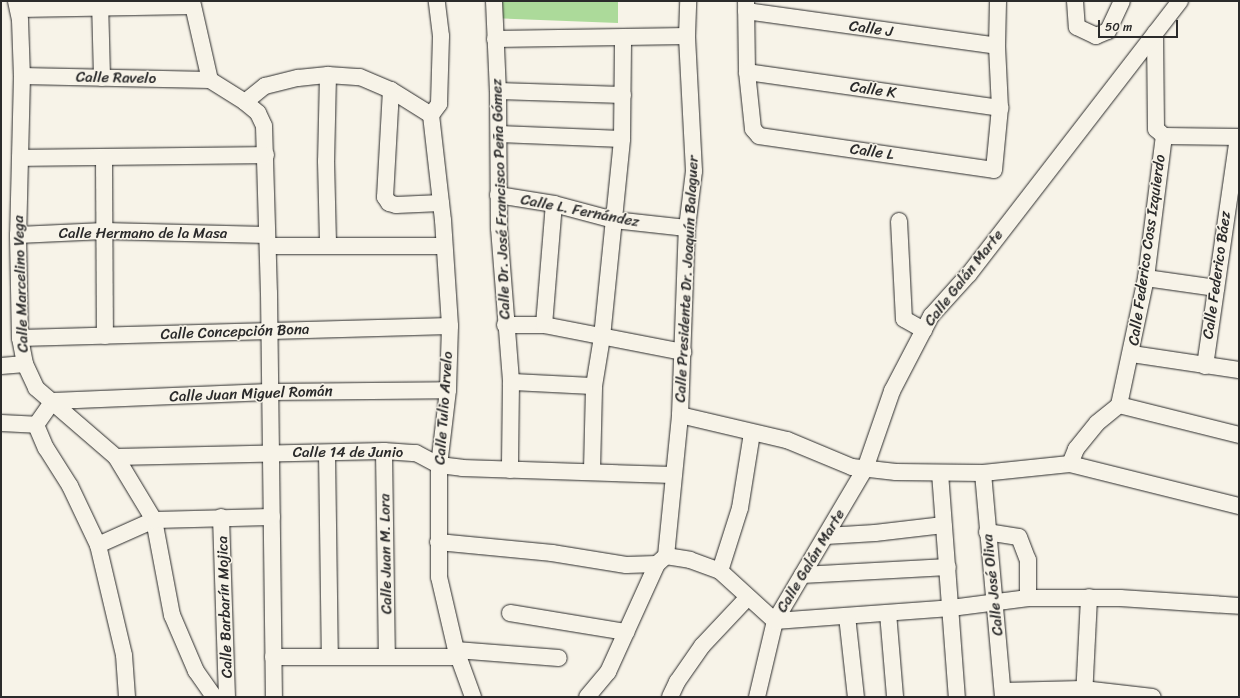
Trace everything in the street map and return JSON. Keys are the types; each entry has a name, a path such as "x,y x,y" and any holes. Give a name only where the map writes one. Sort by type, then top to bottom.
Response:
{"street":[{"path":"245,102 265,86 298,78 328,75 360,77 391,90 431,115 439,104 440,36 437,1"},
{"name":"Calle Dr. José Francisco Peña Gómez","path":"494,1 499,134 498,195 505,325 511,382 510,470"},
{"name":"Calle Presidente Dr. Joaquín Balaguer","path":"588,697 608,672 662,560 680,415 687,228 694,171 687,36 688,1"},
{"path":"998,1 997,46 1000,108"},
{"path":"1075,1 1077,27 1096,36 1108,30 1122,1"},
{"name":"Calle Galán Marte","path":"757,697 775,621 865,469 892,391 931,316 969,274 1180,1"},
{"path":"17,5 192,4 210,80 245,102 258,113 264,126 268,240 274,697"},
{"name":"Calle Marcelino Vega","path":"17,5 22,76 18,235 20,338 25,364 36,388 53,400 116,457 154,520 172,615 196,670 214,697"},
{"path":"101,5 102,78"},
{"path":"746,6 747,72"},
{"name":"Calle J","path":"746,6 997,46"},
{"path":"1155,33 1155,125 1164,136 1238,137"},
{"path":"495,39 687,36"},
{"path":"592,470 594,386 602,337 622,139 623,38"},
{"name":"Calle K","path":"747,72 1000,108"},
{"name":"Calle L","path":"747,72 754,129 759,136 994,170 1000,108"},
{"path":"328,75 326,161 328,245"},
{"name":"Calle Ravelo","path":"22,76 210,80"},
{"path":"391,90 385,197 389,203 396,205 441,203"},
{"path":"498,91 623,96"},
{"name":"Calle Tulio Arvelo","path":"431,115 441,203 450,326 448,390 439,465 439,577 458,654 473,697"},
{"path":"499,134 622,139"},
{"name":"Calle Federico Coss Izquierdo","path":"1119,405 1132,354 1146,278 1164,136"},
{"name":"Calle Federico Báez","path":"1205,366 1238,137"},
{"path":"20,158 104,158 266,154"},
{"path":"104,158 105,336"},
{"name":"Calle L. Fernández","path":"498,195 554,204 614,220 687,228"},
{"path":"544,325 554,204"},
{"path":"899,221 904,320 924,330"},
{"name":"Calle Hermano de la Masa","path":"18,235 104,231 268,240 328,245 444,246"},
{"path":"1146,278 1216,288"},
{"path":"505,325 544,325 683,352"},
{"name":"Calle Concepción Bona","path":"20,338 450,326"},
{"path":"1132,354 1239,370"},
{"path":"1,366 25,364"},
{"path":"511,382 594,386"},
{"name":"Calle Juan Miguel Román","path":"53,400 269,392 448,390"},
{"path":"36,425 53,400"},
{"path":"1070,464 1076,449 1097,423 1119,405 1239,435"},
{"path":"680,415 787,440 852,467 940,473 983,473 1070,464 1239,506"},
{"path":"1,423 36,425"},
{"path":"36,425 46,448 70,486 98,546 124,655 127,697"},
{"path":"720,571 740,508 752,433"},
{"name":"Calle 14 de Junio","path":"116,457 271,452 327,453 384,451 416,453 439,465 510,470 592,470 673,475"},
{"name":"Calle Juan M. Lora","path":"384,451 387,657"},
{"path":"327,453 330,657"},
{"path":"940,473 957,697"},
{"name":"Calle José Oliva","path":"983,473 987,532 1003,694"},
{"path":"98,546 154,520 222,517 272,517"},
{"name":"Calle Barbarín Mojica","path":"222,517 227,697"},
{"path":"826,536 875,533 944,525"},
{"path":"987,532 1019,537 1028,560 1028,598"},
{"path":"438,542 552,553 626,565 662,560 690,560 720,571 775,621 951,608 1028,598 1089,597 1239,606"},
{"path":"802,575 948,568"},
{"path":"670,697 677,682 702,646 748,597"},
{"path":"1084,693 1089,597"},
{"path":"510,613 626,632"},
{"path":"888,613 895,697"},
{"path":"847,616 856,697"},
{"path":"273,657 387,657 458,654 559,658"},
{"path":"1003,694 1084,693 1153,697"}],"green space":[{"path":"494,1 618,1 618,23 491,18"}]}
